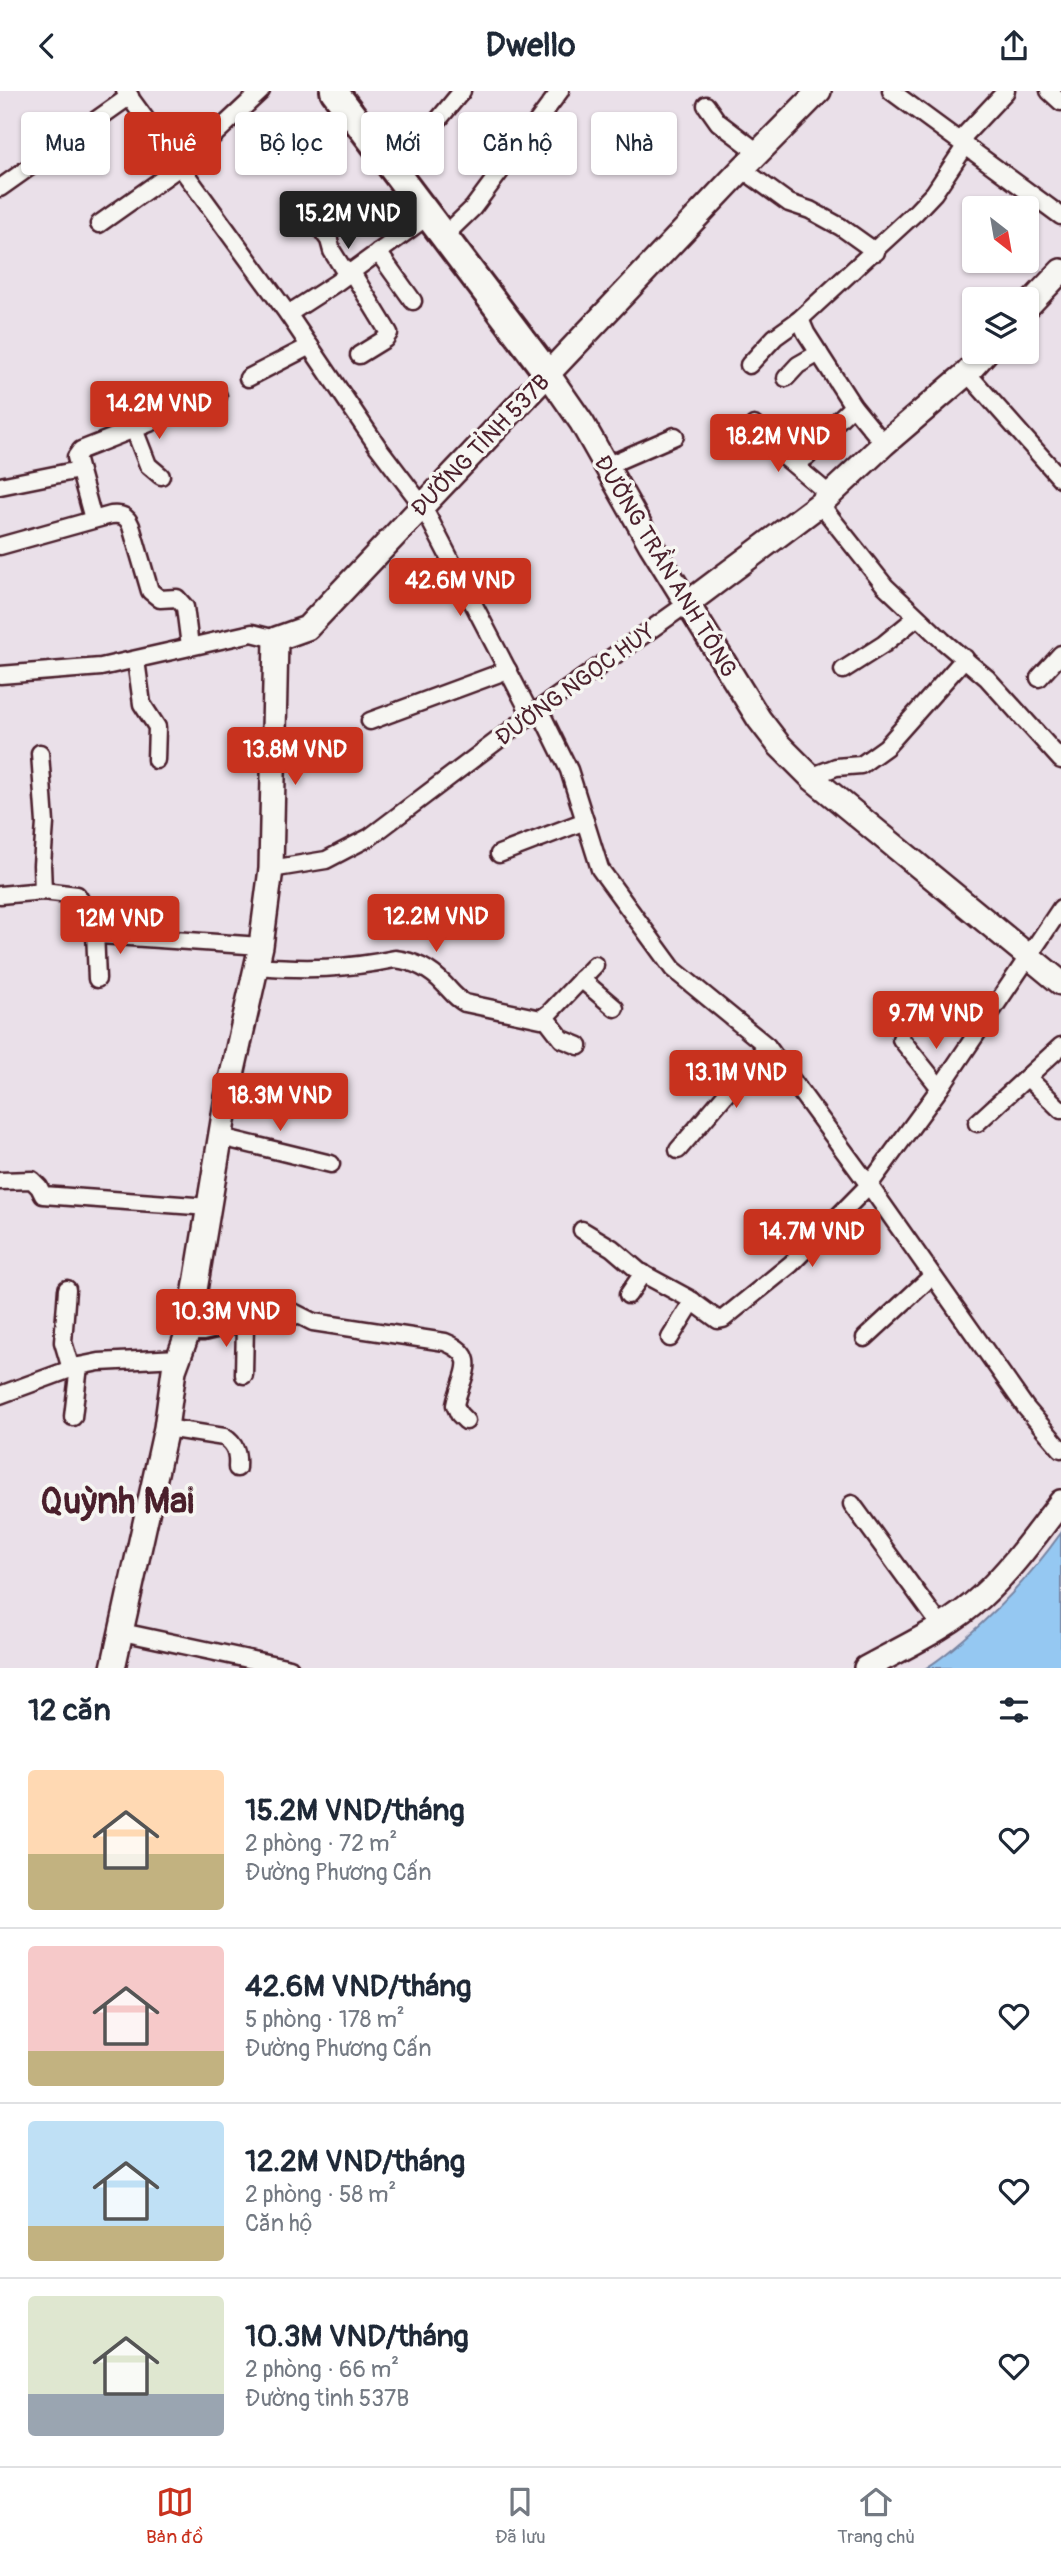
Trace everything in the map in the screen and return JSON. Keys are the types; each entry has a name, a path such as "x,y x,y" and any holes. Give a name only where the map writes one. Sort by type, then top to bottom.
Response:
{"main road":[{"name":"ĐƯỜNG TRẦN ANH TÔNG","path":"334,91 361,126"},
{"name":"ĐƯỜNG TỈNH 537B","path":"276,639 307,628 819,91"},
{"name":"ĐƯỜNG TRẦN ANH TÔNG","path":"399,175 582,423 688,603 759,719 779,745 813,779 1061,983"},
{"path":"1039,294 1061,271"},
{"name":"ĐƯỜNG NGỌC HUY","path":"688,603 825,499 975,364"},
{"path":"113,1668 166,1428 174,1370 188,1332 227,1097 259,956 271,869 276,639"},
{"path":"866,1668 941,1626 981,1598 1037,1534 1061,1501"}],"street":[{"path":"221,128 261,91"},
{"path":"444,113 462,91"},
{"path":"288,314 378,252 473,208 560,91"},
{"path":"891,91 1061,216"},
{"path":"749,365 775,337 800,319 876,252 934,193 963,143 1006,91"},
{"path":"1049,91 1061,102"},
{"path":"0,188 127,94 140,112"},
{"path":"706,105 789,203 810,210 841,227 876,252"},
{"path":"99,224 168,175"},
{"path":"188,175 288,314 378,447 422,505 508,670 569,770 600,869 673,969 767,1047 869,1185 1026,1408 1061,1448"},
{"path":"307,210 389,333 385,339 359,355"},
{"path":"378,252 413,302"},
{"path":"800,319 853,406 884,444"},
{"path":"248,378 310,346"},
{"path":"786,379 798,365 819,353"},
{"path":"967,373 1059,474"},
{"path":"93,519 76,457 81,450 218,397"},
{"path":"795,464 808,456 820,438 853,406"},
{"path":"754,425 795,464 825,499 885,586 916,617 987,678 1061,760"},
{"path":"134,429 148,465 161,476"},
{"path":"606,466 675,436"},
{"path":"0,486 79,470"},
{"path":"0,546 93,519 120,514 128,519 150,591 160,599 177,599 185,607 190,646"},
{"name":"ĐƯỜNG NGỌC HUY","path":"271,869 326,860 370,837 535,712 688,603"},
{"path":"843,670 884,645 916,617"},
{"path":"0,674 101,667 252,633 276,639"},
{"path":"1039,678 1061,654"},
{"path":"813,779 818,774 836,767 861,765 886,747 965,659"},
{"path":"136,660 142,704 157,727 156,760"},
{"path":"370,721 508,670"},
{"path":"40,753 45,823 43,891"},
{"path":"499,854 585,821"},
{"path":"0,895 43,891 77,895 82,901 88,923 102,935 259,956 307,970 339,969 402,960 432,972 465,1003 527,1018 545,1017 595,965"},
{"path":"582,1230 612,1248 643,1273 693,1301 718,1320 723,1319 791,1263 869,1185 940,1088 1061,908"},
{"path":"95,931 97,979"},
{"path":"581,979 615,1008"},
{"path":"545,1017 562,1038 579,1046"},
{"path":"901,1039 940,1088"},
{"path":"977,1123 1061,1046"},
{"path":"678,1150 767,1047"},
{"path":"1028,1078 1061,1110"},
{"path":"221,1137 331,1164"},
{"path":"0,1181 32,1180 43,1195 209,1207"},
{"path":"628,1295 643,1273"},
{"path":"865,1338 932,1276"},
{"path":"67,1289 63,1342 75,1368 73,1417"},
{"path":"670,1338 693,1301"},
{"path":"188,1332 203,1332 273,1314 295,1313 313,1322 435,1340 460,1348 466,1357 466,1366 454,1405 466,1421"},
{"path":"244,1375 245,1323"},
{"path":"0,1395 75,1368 118,1360 179,1357"},
{"path":"166,1428 230,1440 236,1450 237,1468"},
{"path":"852,1504 941,1626"},
{"path":"122,1632 289,1668"}],"water":[{"path":"1061,1533 1061,1668 926,1668 979,1626 1004,1601"}],"district":[{"name":"Quỳnh Mai","path":"117,1500"}]}
